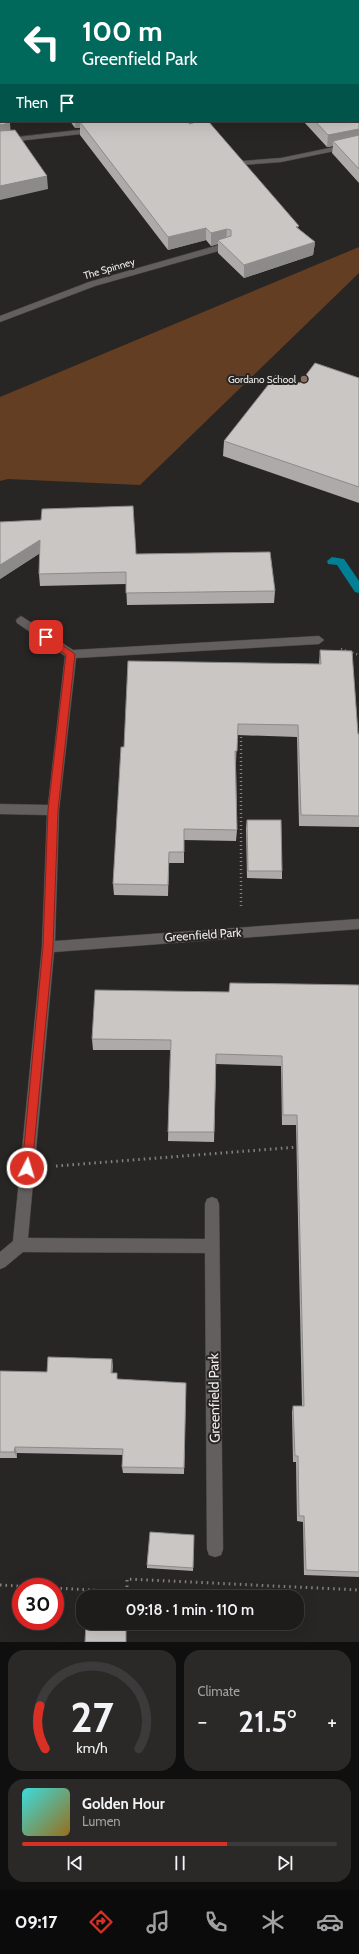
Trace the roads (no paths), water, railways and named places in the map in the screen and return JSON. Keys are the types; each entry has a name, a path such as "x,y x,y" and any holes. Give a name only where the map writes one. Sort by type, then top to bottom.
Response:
{"street":[{"path":"0,141 104,129"},
{"path":"242,163 281,160 359,144"},
{"name":"The Spinney","path":"0,319 92,284 226,246"},
{"path":"21,620 71,654 319,640"},
{"path":"20,1245 48,947 53,810 71,654"},
{"path":"0,809 53,810"},
{"name":"Greenfield Park","path":"48,947 359,924"},
{"name":"Greenfield Park","path":"212,1204 215,1549"},
{"path":"0,1262 20,1245 212,1246"}],"waterway":[{"path":"332,561 340,562 359,589"}],"place":[{"name":"Gordano School","path":"304,379"}]}
